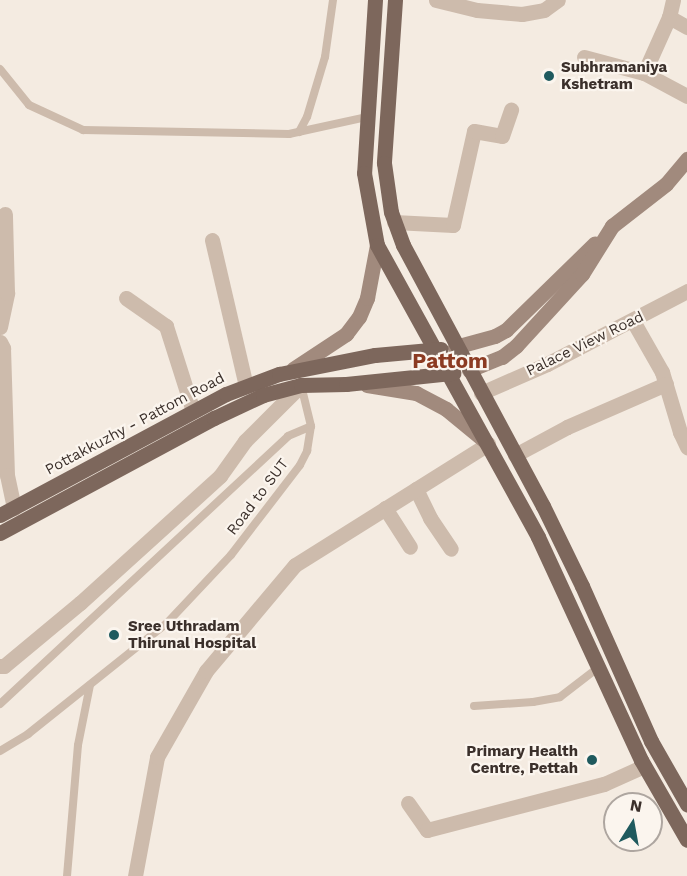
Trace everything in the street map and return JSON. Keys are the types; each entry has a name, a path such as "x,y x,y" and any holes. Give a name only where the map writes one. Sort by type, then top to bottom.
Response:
{"main road":[{"path":"375,0 364,173 377,245 433,351 488,444 538,537 644,766 687,840"},
{"path":"395,0 384,164 394,222 403,245 455,347 515,456 582,586 651,741 687,804"},
{"path":"455,347 495,336 506,330 612,226 666,184 687,159"},
{"path":"346,384 447,374 468,370 502,357 516,346 582,274 612,226"},
{"path":"293,369 346,334 359,317 367,297 377,245"},
{"name":"Pottakkuzhy - Pattom Road","path":"0,515 193,411 246,386 293,369 375,355 455,347"},
{"path":"0,533 214,418 263,395 301,385 379,385 416,393 446,409 488,444"}],"street":[{"path":"436,0 477,10 522,14 544,10 558,0"},
{"path":"644,73 669,17 673,0"},
{"path":"669,17 687,27"},
{"path":"584,57 644,73 687,96"},
{"path":"394,222 453,225 474,131 502,136 512,110"},
{"path":"0,327 7,293 5,214"},
{"path":"212,240 246,386"},
{"name":"Palace View Road","path":"481,393 633,321 687,291"},
{"path":"126,298 166,326 193,411"},
{"path":"633,321 652,352 666,384 680,432 687,447"},
{"path":"0,342 3,348 7,475 14,508"},
{"path":"515,456 567,427 666,384"},
{"path":"0,666 4,666 80,603 220,476 245,441 301,385"},
{"path":"135,876 157,757 206,671 295,565 488,444"},
{"path":"416,489 430,519 451,549"},
{"path":"385,508 410,547"},
{"path":"408,803 428,830 604,784 644,766"}],"lane":[{"path":"299,132 308,117 325,57 333,0"},
{"path":"0,69 29,105 84,130 289,134 366,117"},
{"path":"301,385 311,426"},
{"name":"Road to SUT","path":"0,751 28,734 167,623 231,555 300,465 307,451 311,426"},
{"name":"Road to SUT","path":"0,704 288,436 311,426"},
{"path":"474,706 533,702 561,697 599,667"},
{"path":"67,876 78,745 90,685"}],"place":[{"name":"Subhramaniya Kshetram","path":"549,76"},
{"name":"Sree Uthradam Thirunal Hospital","path":"114,635"},
{"name":"Primary Health Centre, Pettah","path":"592,760"}],"district":[{"name":"Pattom","path":"450,361"}]}
